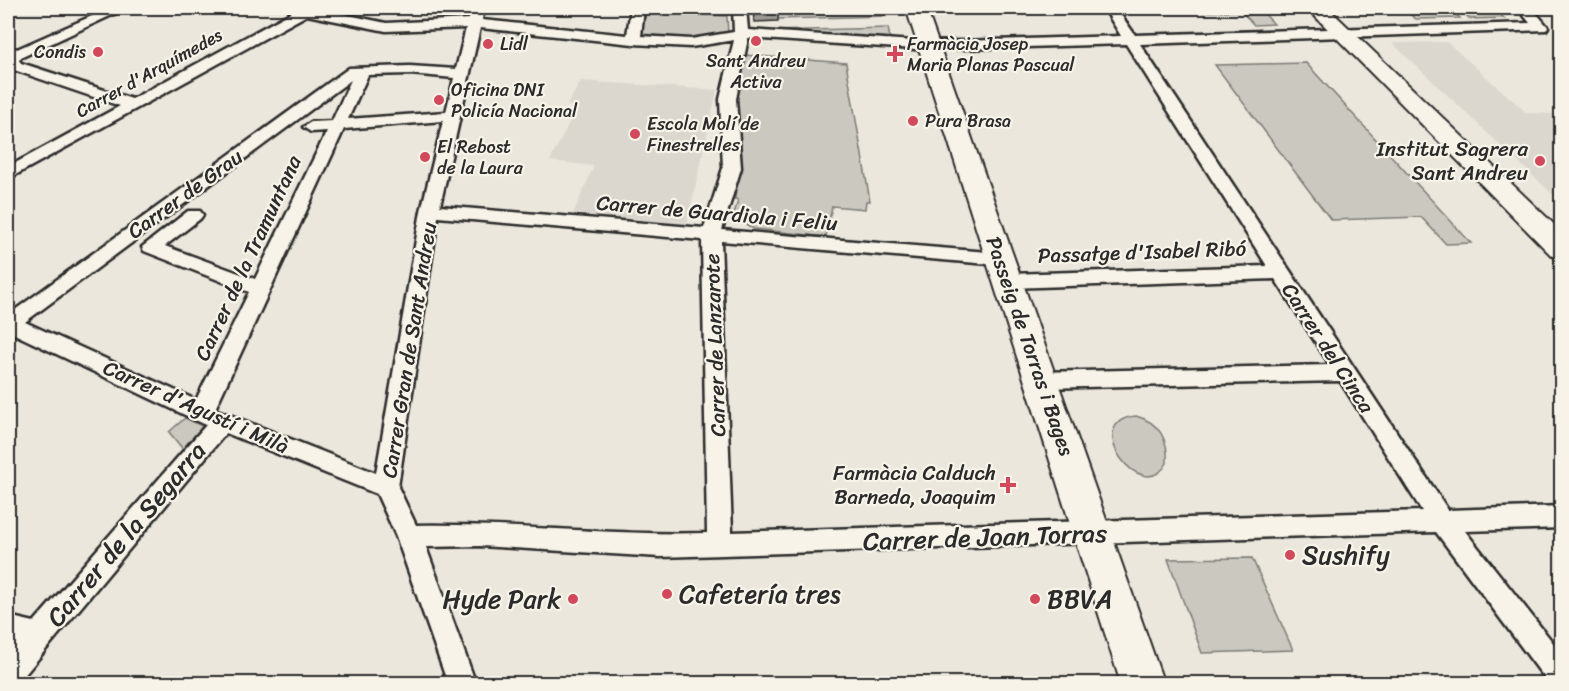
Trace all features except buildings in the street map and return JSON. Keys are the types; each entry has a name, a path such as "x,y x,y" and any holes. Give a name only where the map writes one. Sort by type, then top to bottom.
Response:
{"street":[{"path":"120,8 8,56 16,66 114,100 133,104"},
{"path":"302,8 386,27 476,15 633,40 691,43 741,34 929,45 1541,27 1525,8"},
{"name":"Carrer d'Arquímedes","path":"8,174 302,8"},
{"path":"633,40 638,8"},
{"name":"Carrer de Lanzarote","path":"720,544 711,235 732,168 728,99 741,34 740,8"},
{"name":"Passeig de Torras i Bages","path":"916,8 1143,684"},
{"name":"Carrer del Cinca","path":"1110,8 1278,272 1442,521 1562,677"},
{"path":"1317,8 1562,249"},
{"name":"Carrer Gran de Sant Andreu","path":"462,684 410,536 386,487 430,211 476,15"},
{"name":"Carrer de Grau","path":"11,328 354,71 410,70 462,74"},
{"path":"339,124 363,71"},
{"path":"310,126 452,116"},
{"name":"Carrer de la Tramuntana","path":"212,417 259,288 339,124"},
{"name":"Carrer de Guardiola i Feliu","path":"430,211 711,235 1004,270"},
{"path":"194,214 151,247 259,288"},
{"name":"Passatge d'Isabel Ribó","path":"1004,270 1278,272"},
{"name":"Carrer d'Agustí i Milà","path":"11,328 212,417 386,487"},
{"path":"1041,380 1345,373"},
{"name":"Carrer de la Segarra","path":"8,673 39,637 212,417"},
{"name":"Carrer de Joan Torras","path":"410,536 480,535 648,545 720,544 1093,534 1562,517"},
{"path":"8,629 39,637"}],"shaded area":[{"path":"776,8 883,8 886,16 778,19"},
{"path":"1168,8 1259,8 1274,24 1254,25 1241,11 1172,12"},
{"path":"1402,8 1448,8 1460,18 1416,19"},
{"path":"1458,8 1493,8 1504,18 1470,19"},
{"path":"646,11 727,16 728,35 701,40 641,37"},
{"path":"888,28 890,38 886,40 768,31"},
{"name":"Institut Sagrera Sant Andreu","path":"1447,42 1527,113 1554,114 1561,120 1561,202 1392,43"},
{"path":"744,55 846,63 870,201 866,201 865,209 832,206 826,237 754,229 733,217 738,200 735,199 739,148 728,99"},
{"path":"1306,63 1471,243 1446,244 1421,217 1331,220 1215,65"},
{"name":"Escola Molí de Finestrelles","path":"581,81 717,90 687,224 573,214 594,166 550,161 577,107 567,105"},
{"path":"1136,416 1156,427 1164,440 1167,463 1156,474 1144,475 1131,469 1121,458 1114,445 1113,432 1120,421"},
{"path":"185,418 206,428 186,453 169,432"},
{"path":"1252,558 1293,650 1202,653 1168,559"}],"place":[{"name":"Sant Andreu Activa","path":"756,41"},
{"name":"Lidl","path":"488,44"},
{"name":"Condis","path":"98,52"},
{"name":"Farmàcia Josep Maria Planas Pascual","path":"895,54"},
{"name":"Oficina DNI Policía Nacional","path":"439,100"},
{"name":"Pura Brasa","path":"913,121"},
{"name":"Escola Molí de Finestrelles","path":"635,134"},
{"name":"El Rebost de la Laura","path":"425,157"},
{"name":"Institut Sagrera Sant Andreu","path":"1540,161"},
{"name":"Farmàcia Calduch Barneda, Joaquim","path":"1008,485"},
{"name":"Sushify","path":"1290,555"},
{"name":"Cafetería tres","path":"667,594"},
{"name":"Hyde Park","path":"573,599"},
{"name":"BBVA","path":"1035,599"}]}
